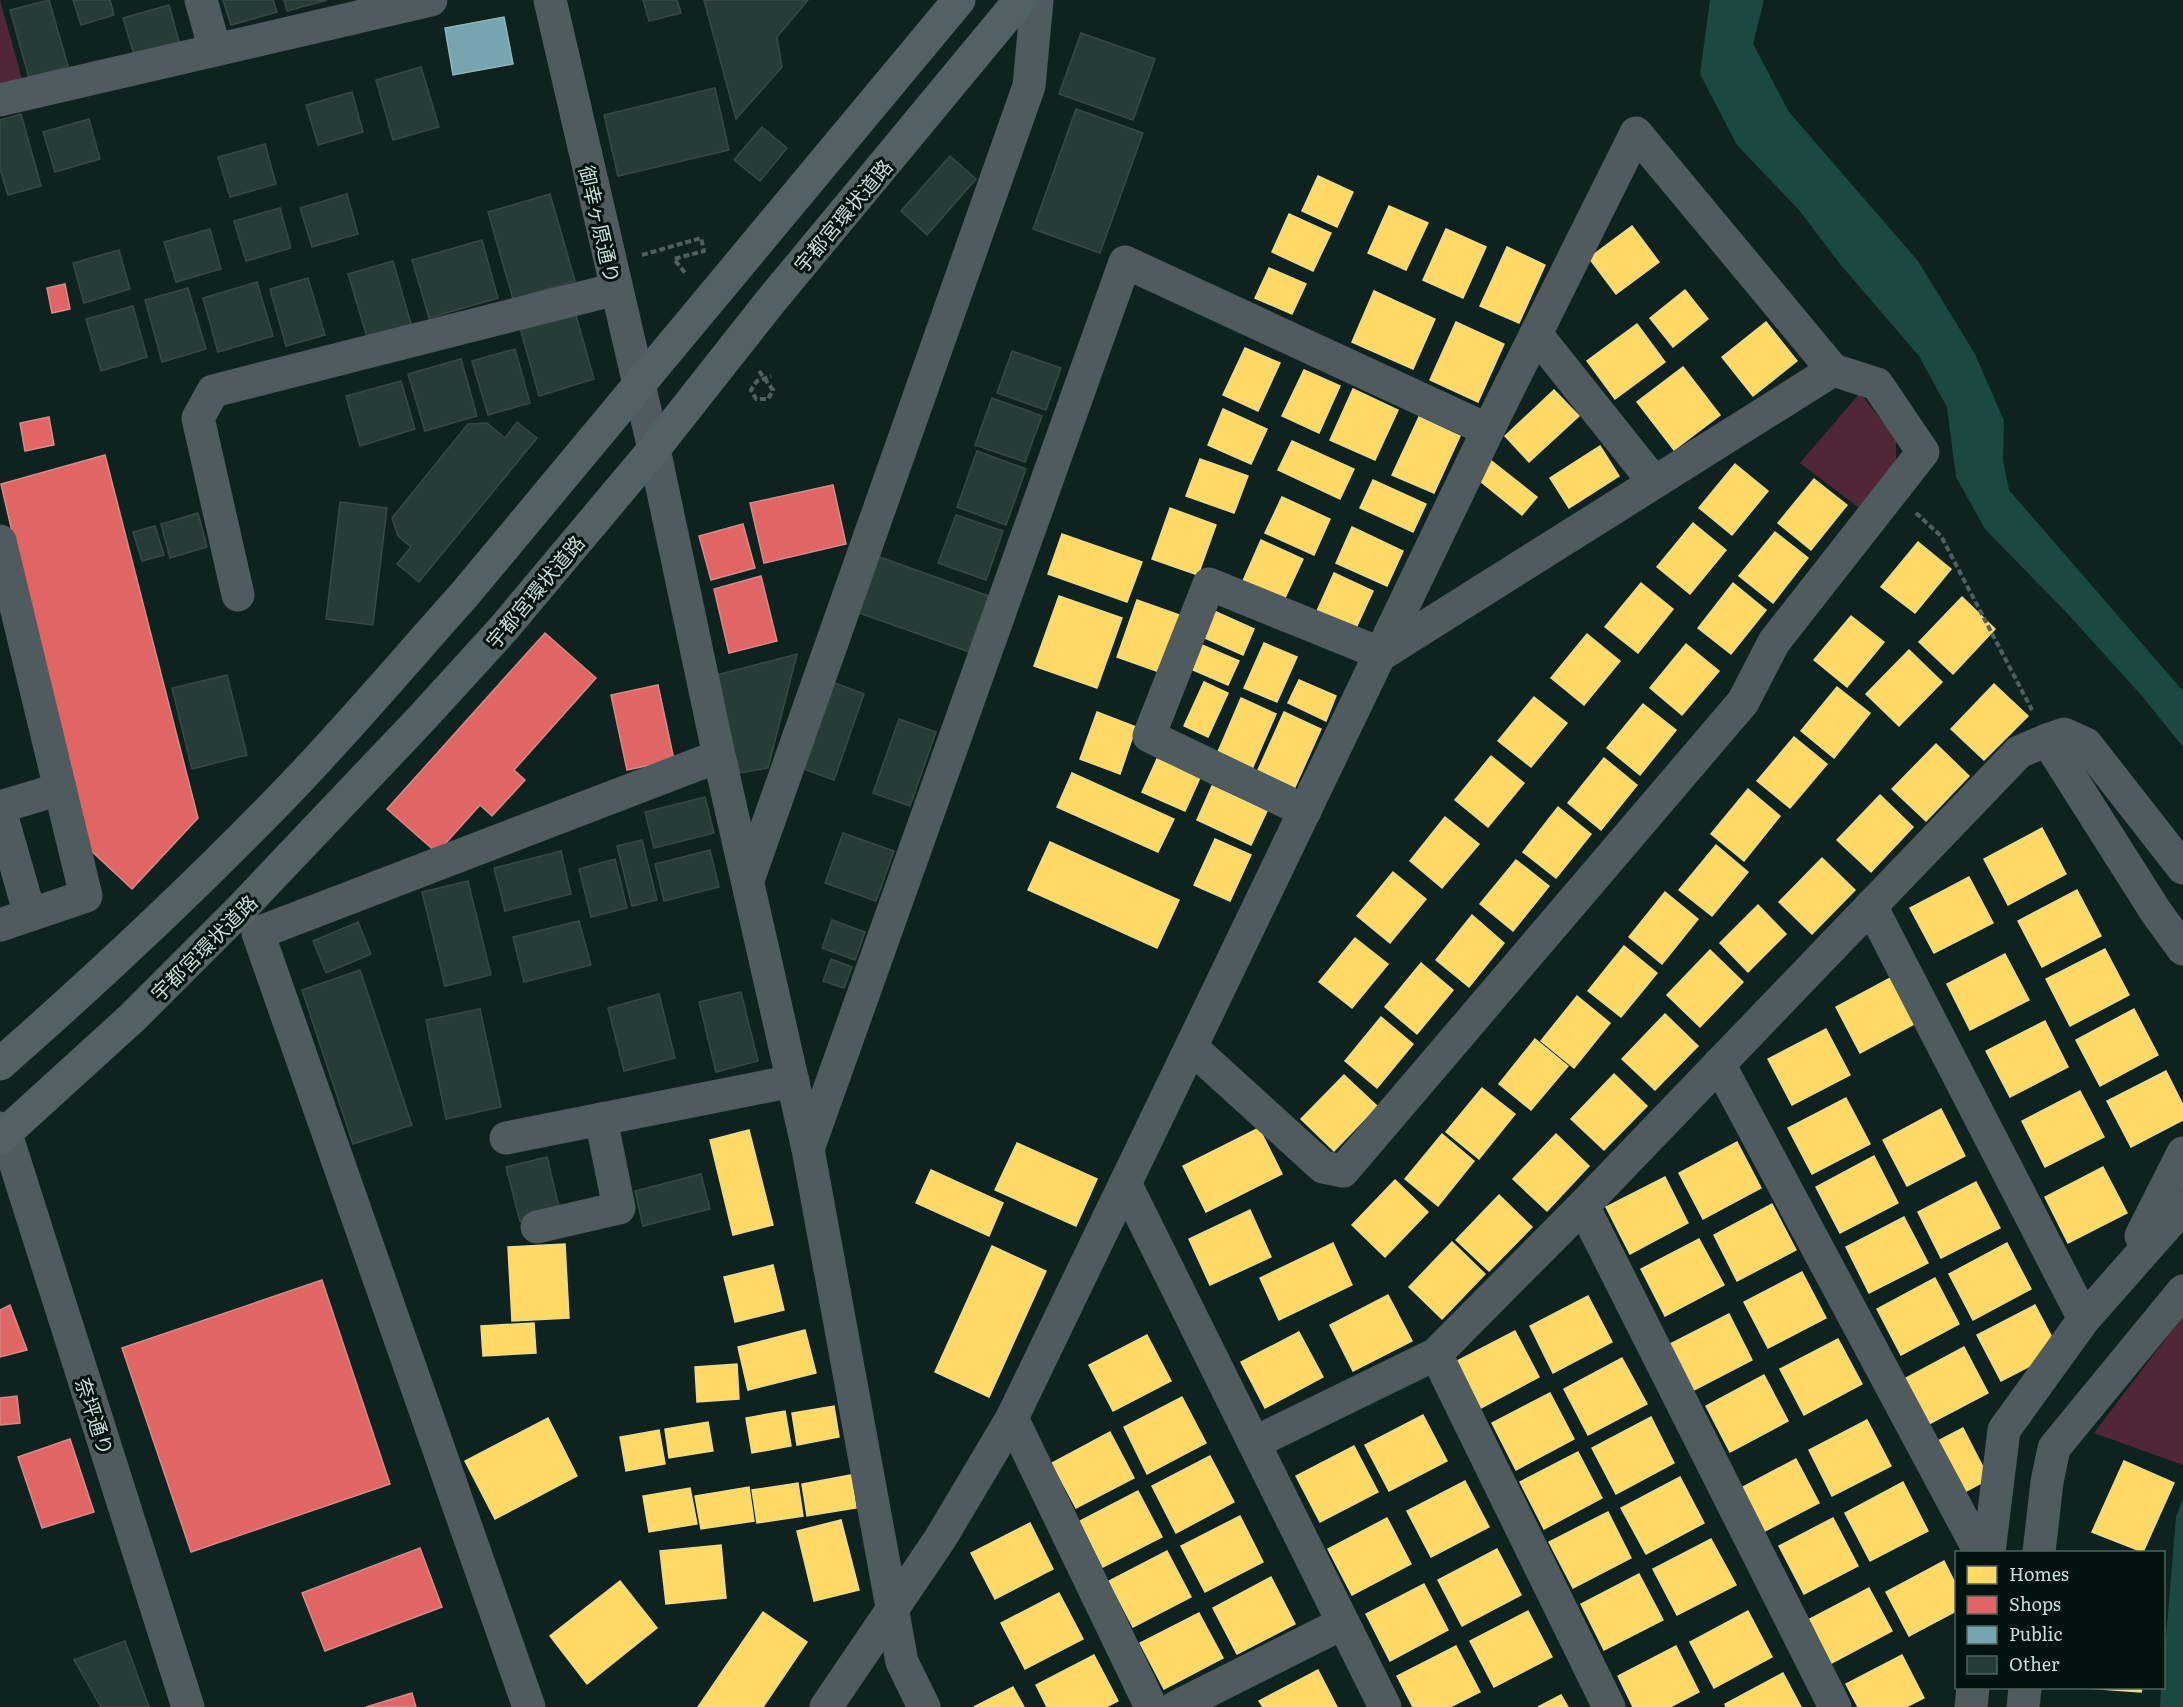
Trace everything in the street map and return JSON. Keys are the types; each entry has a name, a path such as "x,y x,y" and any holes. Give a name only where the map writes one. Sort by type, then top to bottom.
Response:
{"highway":[{"path":"0,1065 101,975 286,794 464,595 959,0"},
{"name":"宇都宮環状道路","path":"2,1133 133,1017 247,924 414,727 504,628 654,449 770,302 1020,0"}],"street":[{"path":"201,0 215,50"},
{"path":"0,100 431,0"},
{"name":"御幸ヶ原通り","path":"550,0 654,449 719,756 808,1149 902,1662 924,1707"},
{"path":"748,880 1029,86 1037,0"},
{"path":"826,1707 940,1539 1012,1418 1488,430 1636,133 1833,370 1877,384 1923,452 1774,642 1743,702 1343,1171 1323,1167 1191,1047"},
{"path":"808,1149 1125,262 1488,430"},
{"path":"238,595 198,418 213,391 616,290"},
{"path":"1536,334 1654,483"},
{"path":"1382,654 1833,370"},
{"path":"0,541 86,896 15,920 0,808 60,789"},
{"path":"1305,811 1149,736 1209,584 1382,654"},
{"path":"1254,1443 1436,1354 1583,1206 2019,752 2064,734 2086,744 2183,868"},
{"path":"2047,740 2150,903 2183,949"},
{"path":"529,1707 247,924 719,756"},
{"path":"1871,906 2084,1319"},
{"path":"1719,1064 1979,1551"},
{"path":"507,1138 793,1081"},
{"path":"537,1227 619,1208 601,1119"},
{"name":"奈坪通り","path":"2,1133 188,1707"},
{"path":"2117,1283 2183,1153"},
{"path":"1126,1185 1385,1707"},
{"path":"1583,1206 1835,1707"},
{"path":"1989,1551 2004,1430 2084,1319 2183,1207"},
{"path":"2039,1551 2047,1482 2054,1448 2183,1292"},
{"path":"1436,1354 1609,1707"},
{"path":"1012,1418 1151,1707"},
{"path":"1176,1707 1343,1623"},
{"path":"1971,1707 1973,1689"},
{"path":"2023,1707 2025,1689"}],"path":[{"path":"641,255 701,238 704,251 674,259"},
{"path":"767,382 773,390 768,399 756,399 752,390 757,381 771,376"},
{"path":"1892,491 1941,536 2047,740"}],"shaded area":[{"path":"0,0 22,79 0,85"},
{"path":"1710,0 1764,0 1753,44 1789,112 1918,261 1975,354 2004,421 2003,460 2009,490 2183,691 2183,747 2142,696 2066,612 1985,529 1956,477 1947,407 1919,356 1840,264 1799,210 1737,145 1700,74"},
{"path":"1860,393 1896,439 1896,464 1862,510 1800,463"},
{"path":"2183,1316 2183,1465 2094,1433"},
{"path":"2183,1498 2183,1707 2160,1707 2161,1689 2165,1689 2165,1649 2176,1517"}],"building: Homes":[{"path":"1318,176 1353,192 1337,227 1302,211"},
{"path":"1389,206 1428,223 1406,270 1368,253"},
{"path":"1289,214 1331,233 1313,271 1272,252"},
{"path":"1632,226 1659,262 1616,294 1589,258"},
{"path":"1446,229 1486,247 1463,298 1423,280"},
{"path":"1507,247 1545,265 1519,323 1480,306"},
{"path":"1269,268 1306,284 1292,314 1255,298"},
{"path":"1685,290 1708,319 1673,347 1650,318"},
{"path":"1374,291 1435,319 1413,369 1352,342"},
{"path":"1456,322 1504,344 1478,402 1430,380"},
{"path":"1766,322 1797,361 1753,396 1722,357"},
{"path":"1637,324 1665,362 1615,399 1587,361"},
{"path":"1245,348 1280,363 1258,411 1223,395"},
{"path":"1683,367 1720,415 1674,450 1637,402"},
{"path":"1304,370 1340,386 1319,433 1282,416"},
{"path":"1353,389 1398,410 1375,460 1330,440"},
{"path":"1554,390 1579,416 1529,462 1505,436"},
{"path":"1223,409 1267,429 1251,464 1208,445"},
{"path":"1419,417 1460,436 1434,493 1392,475"},
{"path":"1292,441 1354,469 1340,499 1278,470"},
{"path":"1600,446 1619,476 1569,508 1550,478"},
{"path":"1200,459 1248,476 1234,513 1186,496"},
{"path":"1489,459 1537,497 1522,515 1475,477"},
{"path":"1735,464 1768,491 1732,535 1699,508"},
{"path":"1814,479 1847,505 1811,550 1778,523"},
{"path":"1373,480 1426,504 1413,532 1360,508"},
{"path":"1282,497 1330,519 1314,555 1265,533"},
{"path":"1170,508 1216,525 1198,575 1152,559"},
{"path":"1693,523 1726,550 1690,594 1657,567"},
{"path":"1352,527 1403,551 1387,586 1336,563"},
{"path":"1775,532 1808,558 1773,603 1739,576"},
{"path":"1062,534 1142,562 1127,602 1048,574"},
{"path":"1261,540 1303,559 1284,600 1243,581"},
{"path":"1918,542 1951,569 1915,613 1881,587"},
{"path":"1334,573 1373,591 1355,630 1316,613"},
{"path":"1641,583 1673,609 1638,653 1605,627"},
{"path":"1733,583 1766,610 1731,654 1698,628"},
{"path":"1059,596 1122,618 1097,688 1034,666"},
{"path":"1962,597 1995,629 1953,674 1919,642"},
{"path":"1137,600 1185,617 1165,674 1117,657"},
{"path":"1214,611 1254,629 1243,655 1203,637"},
{"path":"1851,616 1884,642 1847,687 1814,660"},
{"path":"1587,634 1620,661 1584,705 1551,678"},
{"path":"1264,643 1297,657 1277,702 1244,688"},
{"path":"1686,644 1719,671 1682,715 1650,688"},
{"path":"1202,645 1239,661 1228,685 1191,669"},
{"path":"1909,650 1942,682 1899,726 1866,694"},
{"path":"1299,680 1336,696 1326,721 1288,703"},
{"path":"1204,682 1228,693 1208,737 1184,726"},
{"path":"1994,684 2028,716 1984,760 1951,729"},
{"path":"1837,687 1870,713 1834,758 1801,731"},
{"path":"1534,697 1567,723 1531,767 1498,741"},
{"path":"1241,698 1276,714 1252,769 1217,754"},
{"path":"1643,704 1676,730 1640,775 1607,748"},
{"path":"1097,712 1136,727 1120,774 1080,759"},
{"path":"1284,712 1321,729 1295,787 1258,770"},
{"path":"1794,737 1827,764 1790,808 1757,781"},
{"path":"1936,744 1969,776 1926,821 1892,789"},
{"path":"1491,756 1524,783 1488,827 1455,800"},
{"path":"1604,758 1637,785 1601,830 1568,803"},
{"path":"1157,759 1200,778 1185,811 1142,792"},
{"path":"1072,773 1174,819 1158,852 1057,807"},
{"path":"1212,786 1267,811 1251,845 1197,820"},
{"path":"1748,789 1780,816 1744,861 1711,834"},
{"path":"1880,795 1913,827 1871,872 1837,840"},
{"path":"1558,807 1591,834 1556,878 1523,852"},
{"path":"1445,817 1479,844 1442,888 1410,861"},
{"path":"2042,828 2066,874 2008,905 1984,859"},
{"path":"1215,839 1251,855 1230,901 1194,885"},
{"path":"1050,842 1179,900 1157,948 1028,890"},
{"path":"1716,845 1748,872 1712,916 1679,890"},
{"path":"1822,858 1855,890 1812,934 1779,902"},
{"path":"1516,860 1549,886 1513,931 1480,904"},
{"path":"1393,872 1426,899 1390,943 1357,916"},
{"path":"1969,877 1993,923 1934,953 1910,908"},
{"path":"2077,890 2101,936 2042,967 2018,921"},
{"path":"1665,892 1698,919 1662,964 1629,937"},
{"path":"1758,905 1786,934 1748,972 1720,943"},
{"path":"1472,915 1504,943 1469,987 1436,960"},
{"path":"1355,938 1388,964 1352,1008 1319,982"},
{"path":"1624,946 1657,973 1621,1017 1588,991"},
{"path":"2105,949 2129,995 2070,1026 2046,979"},
{"path":"1710,950 1743,982 1700,1027 1667,995"},
{"path":"2005,954 2029,1000 1970,1030 1947,984"},
{"path":"1421,963 1453,990 1417,1034 1385,1007"},
{"path":"1894,976 1918,1022 1860,1053 1836,1007"},
{"path":"1577,996 1610,1023 1574,1068 1541,1041"},
{"path":"2134,1009 2158,1055 2100,1086 2076,1040"},
{"path":"1665,1014 1698,1046 1655,1090 1622,1059"},
{"path":"1381,1017 1413,1044 1377,1088 1345,1061"},
{"path":"2045,1021 2068,1067 2010,1097 1986,1051"},
{"path":"1826,1029 1850,1075 1792,1105 1768,1059"},
{"path":"1535,1039 1568,1066 1531,1110 1499,1084"},
{"path":"2166,1071 2183,1105 2183,1120 2131,1147 2107,1101"},
{"path":"1614,1074 1647,1106 1604,1150 1571,1119"},
{"path":"1344,1075 1377,1106 1334,1151 1301,1119"},
{"path":"1482,1088 1515,1114 1479,1159 1446,1132"},
{"path":"2080,1091 2104,1137 2045,1167 2022,1121"},
{"path":"1846,1098 1870,1144 1812,1174 1788,1128"},
{"path":"1941,1109 1965,1156 1907,1186 1883,1140"},
{"path":"1259,1128 1282,1174 1206,1212 1183,1166"},
{"path":"749,1130 773,1225 733,1235 710,1140"},
{"path":"1442,1134 1474,1161 1438,1206 1405,1179"},
{"path":"1556,1134 1589,1166 1547,1211 1513,1179"},
{"path":"1737,1142 1761,1188 1703,1219 1679,1173"},
{"path":"1017,1143 1097,1179 1076,1226 995,1190"},
{"path":"1874,1156 1898,1203 1840,1233 1816,1187"},
{"path":"2103,1167 2127,1213 2068,1243 2045,1197"},
{"path":"931,1170 1003,1203 989,1236 916,1203"},
{"path":"1665,1177 1688,1223 1630,1254 1606,1207"},
{"path":"1395,1180 1428,1212 1385,1257 1352,1225"},
{"path":"1976,1182 2000,1228 1941,1258 1918,1212"},
{"path":"1499,1195 1532,1227 1489,1271 1456,1240"},
{"path":"1772,1204 1796,1250 1737,1281 1714,1235"},
{"path":"1250,1210 1271,1257 1210,1285 1189,1239"},
{"path":"1904,1217 1928,1263 1869,1293 1846,1247"},
{"path":"1699,1239 1724,1285 1665,1316 1641,1269"},
{"path":"1452,1242 1485,1274 1442,1319 1409,1287"},
{"path":"1333,1243 1352,1285 1279,1320 1260,1278"},
{"path":"2007,1243 2031,1289 1973,1320 1949,1274"},
{"path":"565,1244 569,1318 512,1321 508,1247"},
{"path":"992,1246 1046,1271 989,1397 935,1372"},
{"path":"773,1265 784,1310 735,1322 724,1277"},
{"path":"1802,1272 1826,1318 1768,1348 1744,1302"},
{"path":"1935,1278 1959,1324 1901,1355 1877,1309"},
{"path":"1388,1295 1412,1341 1353,1371 1330,1325"},
{"path":"1588,1296 1612,1342 1553,1373 1530,1326"},
{"path":"2035,1305 2059,1351 2001,1381 1977,1335"},
{"path":"1729,1314 1752,1360 1694,1390 1670,1344"},
{"path":"534,1323 536,1353 483,1356 481,1326"},
{"path":"805,1330 816,1373 748,1390 738,1347"},
{"path":"1515,1331 1539,1377 1481,1408 1457,1361"},
{"path":"1299,1332 1323,1377 1265,1408 1241,1362"},
{"path":"1147,1335 1171,1381 1113,1411 1089,1365"},
{"path":"1838,1339 1862,1384 1804,1415 1780,1369"},
{"path":"1964,1347 1988,1393 1929,1424 1906,1378"},
{"path":"1622,1358 1647,1404 1588,1435 1564,1389"},
{"path":"737,1364 739,1399 697,1402 695,1367"},
{"path":"1764,1375 1788,1421 1730,1452 1706,1406"},
{"path":"1550,1393 1574,1439 1516,1470 1492,1423"},
{"path":"1182,1397 1206,1443 1147,1474 1124,1427"},
{"path":"834,1406 839,1437 797,1445 792,1413"},
{"path":"785,1411 791,1446 752,1453 746,1418"},
{"path":"1423,1415 1447,1461 1389,1491 1365,1445"},
{"path":"1651,1417 1674,1463 1616,1494 1592,1448"},
{"path":"548,1418 577,1476 495,1519 465,1461"},
{"path":"1867,1420 1891,1466 1832,1496 1809,1450"},
{"path":"708,1422 713,1451 669,1458 665,1429"},
{"path":"1963,1428 1989,1479 1957,1496 1930,1445"},
{"path":"659,1430 665,1464 626,1471 620,1437"},
{"path":"1110,1432 1134,1478 1076,1508 1052,1463"},
{"path":"1354,1446 1378,1492 1320,1522 1296,1476"},
{"path":"1578,1452 1602,1498 1544,1529 1520,1482"},
{"path":"1210,1456 1234,1502 1176,1533 1152,1486"},
{"path":"1796,1459 1819,1503 1763,1532 1741,1488"},
{"path":"2124,1461 2174,1483 2143,1551 2092,1532"},
{"path":"851,1475 856,1508 807,1516 802,1484"},
{"path":"1680,1477 1704,1523 1646,1554 1621,1508"},
{"path":"1465,1481 1489,1527 1431,1557 1407,1511"},
{"path":"1903,1482 1928,1531 1870,1561 1845,1513"},
{"path":"798,1483 803,1516 757,1523 752,1490"},
{"path":"749,1487 754,1521 701,1529 695,1496"},
{"path":"690,1488 697,1524 649,1532 643,1496"},
{"path":"1138,1491 1162,1537 1103,1567 1080,1521"},
{"path":"1608,1512 1631,1558 1573,1588 1549,1542"},
{"path":"1240,1516 1263,1562 1205,1592 1181,1546"},
{"path":"1387,1518 1411,1564 1352,1595 1328,1549"},
{"path":"1833,1518 1858,1566 1804,1594 1779,1546"},
{"path":"841,1520 859,1590 814,1601 797,1531"},
{"path":"1030,1523 1053,1569 995,1599 971,1553"},
{"path":"1711,1539 1736,1585 1677,1615 1653,1569"},
{"path":"721,1545 726,1598 666,1604 660,1551"},
{"path":"1497,1549 1521,1595 1462,1626 1438,1580"},
{"path":"1167,1551 1191,1597 1133,1627 1109,1581"},
{"path":"1944,1561 1955,1583 1955,1612 1909,1636 1886,1592"},
{"path":"1639,1574 1663,1620 1604,1650 1581,1604"},
{"path":"1271,1577 1295,1624 1237,1654 1213,1608"},
{"path":"620,1581 657,1628 587,1684 550,1636"},
{"path":"1424,1584 1448,1630 1390,1661 1366,1614"},
{"path":"1869,1588 1892,1631 1828,1665 1806,1621"},
{"path":"1059,1593 1083,1639 1025,1669 1001,1623"},
{"path":"1528,1611 1552,1657 1494,1687 1470,1641"},
{"path":"1748,1611 1772,1657 1714,1688 1690,1642"},
{"path":"763,1612 807,1642 763,1707 698,1707"},
{"path":"1199,1613 1223,1658 1164,1689 1140,1643"},
{"path":"1456,1646 1480,1692 1450,1707 1413,1707 1397,1676"},
{"path":"1676,1646 1699,1692 1670,1707 1633,1707 1618,1676"},
{"path":"1094,1655 1118,1701 1106,1707 1047,1707 1036,1685"},
{"path":"1902,1655 1924,1698 1906,1707 1858,1707 1846,1684"},
{"path":"1318,1670 1337,1707 1263,1707 1259,1701"},
{"path":"1783,1673 1801,1707 1726,1707 1725,1704"},
{"path":"1013,1687 1024,1707 974,1707"},
{"path":"2100,1689 2142,1689 2141,1692"},
{"path":"1561,1695 1568,1707 1538,1707"}],"building: Shops":[{"path":"65,284 70,309 52,313 47,288"},
{"path":"49,417 54,445 25,451 20,423"},
{"path":"105,455 198,818 132,889 84,844 1,484"},
{"path":"833,485 846,544 764,563 750,503"},
{"path":"743,524 755,568 711,580 699,536"},
{"path":"761,576 777,641 729,653 714,589"},
{"path":"545,633 596,678 514,770 525,780 492,816 480,805 437,853 387,809"},
{"path":"658,685 674,760 627,770 611,695"},
{"path":"322,1280 390,1484 191,1552 122,1348"},
{"path":"10,1305 27,1350 0,1357 0,1310"},
{"path":"17,1396 20,1423 0,1425 0,1398"},
{"path":"70,1439 94,1512 42,1528 18,1457"},
{"path":"420,1548 442,1607 325,1651 302,1593"},
{"path":"412,1693 416,1707 366,1707"}],"building: Public":[{"path":"504,17 513,64 453,75 445,28"}],"building: Other":[{"path":"49,0 68,66 29,78 10,10"},
{"path":"73,0 110,0 114,15 81,25"},
{"path":"223,0 273,0 277,12 231,25"},
{"path":"284,0 327,0 287,11"},
{"path":"643,0 677,0 681,13 649,21"},
{"path":"704,0 808,0 777,37 782,67 736,119"},
{"path":"169,5 180,45 135,58 123,18"},
{"path":"1081,33 1155,59 1133,120 1059,94"},
{"path":"421,67 439,127 393,140 376,80"},
{"path":"715,88 729,150 618,176 604,115"},
{"path":"352,92 363,132 318,145 306,105"},
{"path":"1076,109 1143,133 1100,253 1033,229"},
{"path":"21,114 41,186 8,195 0,169 0,120"},
{"path":"89,119 100,159 55,172 43,132"},
{"path":"762,127 787,148 760,181 734,160"},
{"path":"265,144 276,184 230,197 218,157"},
{"path":"950,156 976,179 927,235 901,211"},
{"path":"347,194 358,234 312,247 300,208"},
{"path":"550,194 575,281 513,299 488,212"},
{"path":"280,208 291,248 246,261 234,221"},
{"path":"210,229 221,269 176,282 164,242"},
{"path":"482,240 498,298 429,318 412,260"},
{"path":"119,250 130,289 84,303 73,263"},
{"path":"393,261 411,324 367,337 348,274"},
{"path":"308,278 325,335 286,346 270,289"},
{"path":"257,282 273,336 218,352 203,298"},
{"path":"188,288 206,349 162,362 145,300"},
{"path":"133,306 147,357 101,371 86,319"},
{"path":"575,312 594,379 539,396 520,328"},
{"path":"515,349 530,403 488,415 472,361"},
{"path":"1012,351 1061,368 1046,410 997,393"},
{"path":"461,359 477,416 425,431 408,374"},
{"path":"401,381 415,429 360,446 346,396"},
{"path":"992,398 1042,416 1025,462 975,445"},
{"path":"517,422 537,438 419,582 397,564 411,547 398,536 392,518 468,424 487,423 505,438"},
{"path":"977,451 1026,469 1006,525 957,507"},
{"path":"340,502 387,508 373,625 326,619"},
{"path":"198,513 207,547 170,558 161,524"},
{"path":"956,515 1003,531 986,580 938,563"},
{"path":"155,526 164,555 142,561 133,532"},
{"path":"871,554 989,596 969,652 851,610"},
{"path":"797,654 768,768 740,773 713,676"},
{"path":"227,675 247,755 192,769 172,688"},
{"path":"832,682 864,694 834,780 801,768"},
{"path":"899,719 936,732 910,806 873,793"},
{"path":"705,797 714,833 654,848 645,812"},
{"path":"843,833 894,851 876,901 825,883"},
{"path":"642,840 657,900 632,906 617,846"},
{"path":"710,850 719,887 664,901 655,864"},
{"path":"561,851 571,894 505,911 494,868"},
{"path":"615,859 627,908 591,917 579,869"},
{"path":"468,881 491,975 445,986 422,892"},
{"path":"832,920 865,932 855,960 822,948"},
{"path":"579,921 591,965 524,982 513,937"},
{"path":"358,922 371,954 326,973 313,941"},
{"path":"831,959 852,967 844,988 823,981"},
{"path":"360,970 412,1125 353,1144 302,990"},
{"path":"741,992 758,1061 716,1072 699,1002"},
{"path":"659,994 675,1058 624,1071 608,1008"},
{"path":"480,1009 501,1107 446,1119 426,1020"},
{"path":"547,1157 560,1211 520,1221 506,1167"},
{"path":"701,1174 710,1209 643,1226 635,1191"},
{"path":"125,1641 149,1707 101,1707 74,1660"}]}
